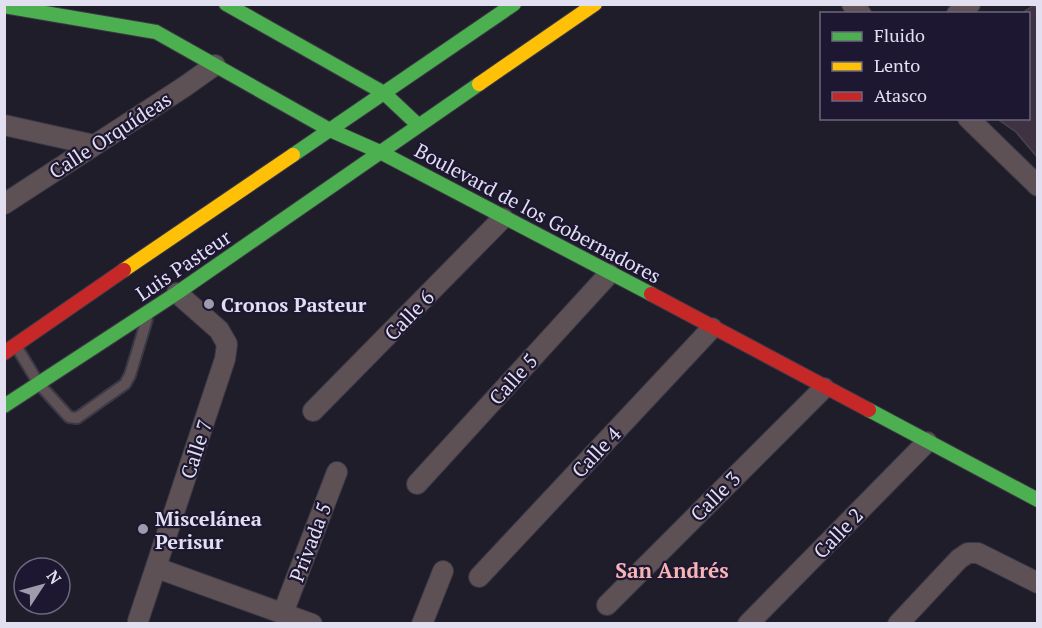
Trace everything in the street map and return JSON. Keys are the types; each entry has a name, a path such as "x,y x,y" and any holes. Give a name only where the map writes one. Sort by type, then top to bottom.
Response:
{"main road":[{"name":"Boulevard de los Gobernadores","path":"226,4 384,93 418,125"},
{"name":"Luis Pasteur","path":"10,350 514,4"},
{"name":"Luis Pasteur","path":"4,406 177,293 595,4"},
{"name":"Boulevard de los Gobernadores","path":"4,6 156,32 330,130 380,152 1038,500"}],"street":[{"name":"Calle Orquídeas","path":"4,204 184,87 214,64"},
{"path":"970,120 1038,186"},
{"path":"4,125 94,145"},
{"name":"Calle 6","path":"313,411 503,218"},
{"name":"Calle 5","path":"417,484 609,274"},
{"name":"Calle 7","path":"138,621 225,359 227,344 219,330 177,293"},
{"name":"Calle 4","path":"480,577 712,328"},
{"name":"Calle 3","path":"607,605 824,388"},
{"name":"Calle 2","path":"748,624 927,442"},
{"name":"Privada 5","path":"283,613 337,472"},
{"path":"898,624 959,559 968,553 978,553 1038,583"},
{"path":"157,568 312,624"},
{"path":"422,624 442,571"}],"lane":[{"path":"10,350 69,417 77,417 124,384 130,375 149,311"}],"building":[{"path":"1034,5 1038,11 1038,158 1016,132 999,120 1030,120 1030,12 1024,12"}],"traffic: fast":[{"path":"226,4 384,93 418,125"},
{"path":"293,155 514,4"},
{"path":"4,6 156,32 330,130 380,152 651,294"},
{"path":"4,406 177,293 479,84"},
{"path":"869,410 1038,500"}],"traffic: slow":[{"path":"479,84 595,4"},
{"path":"124,270 293,155"}],"traffic: jam":[{"path":"4,353 124,270"},
{"path":"651,294 869,410"}],"place":[{"name":"Cronos Pasteur","path":"209,304"},
{"name":"Miscelánea Perisur","path":"143,529"}],"district":[{"name":"San Andrés","path":"672,570"}]}
